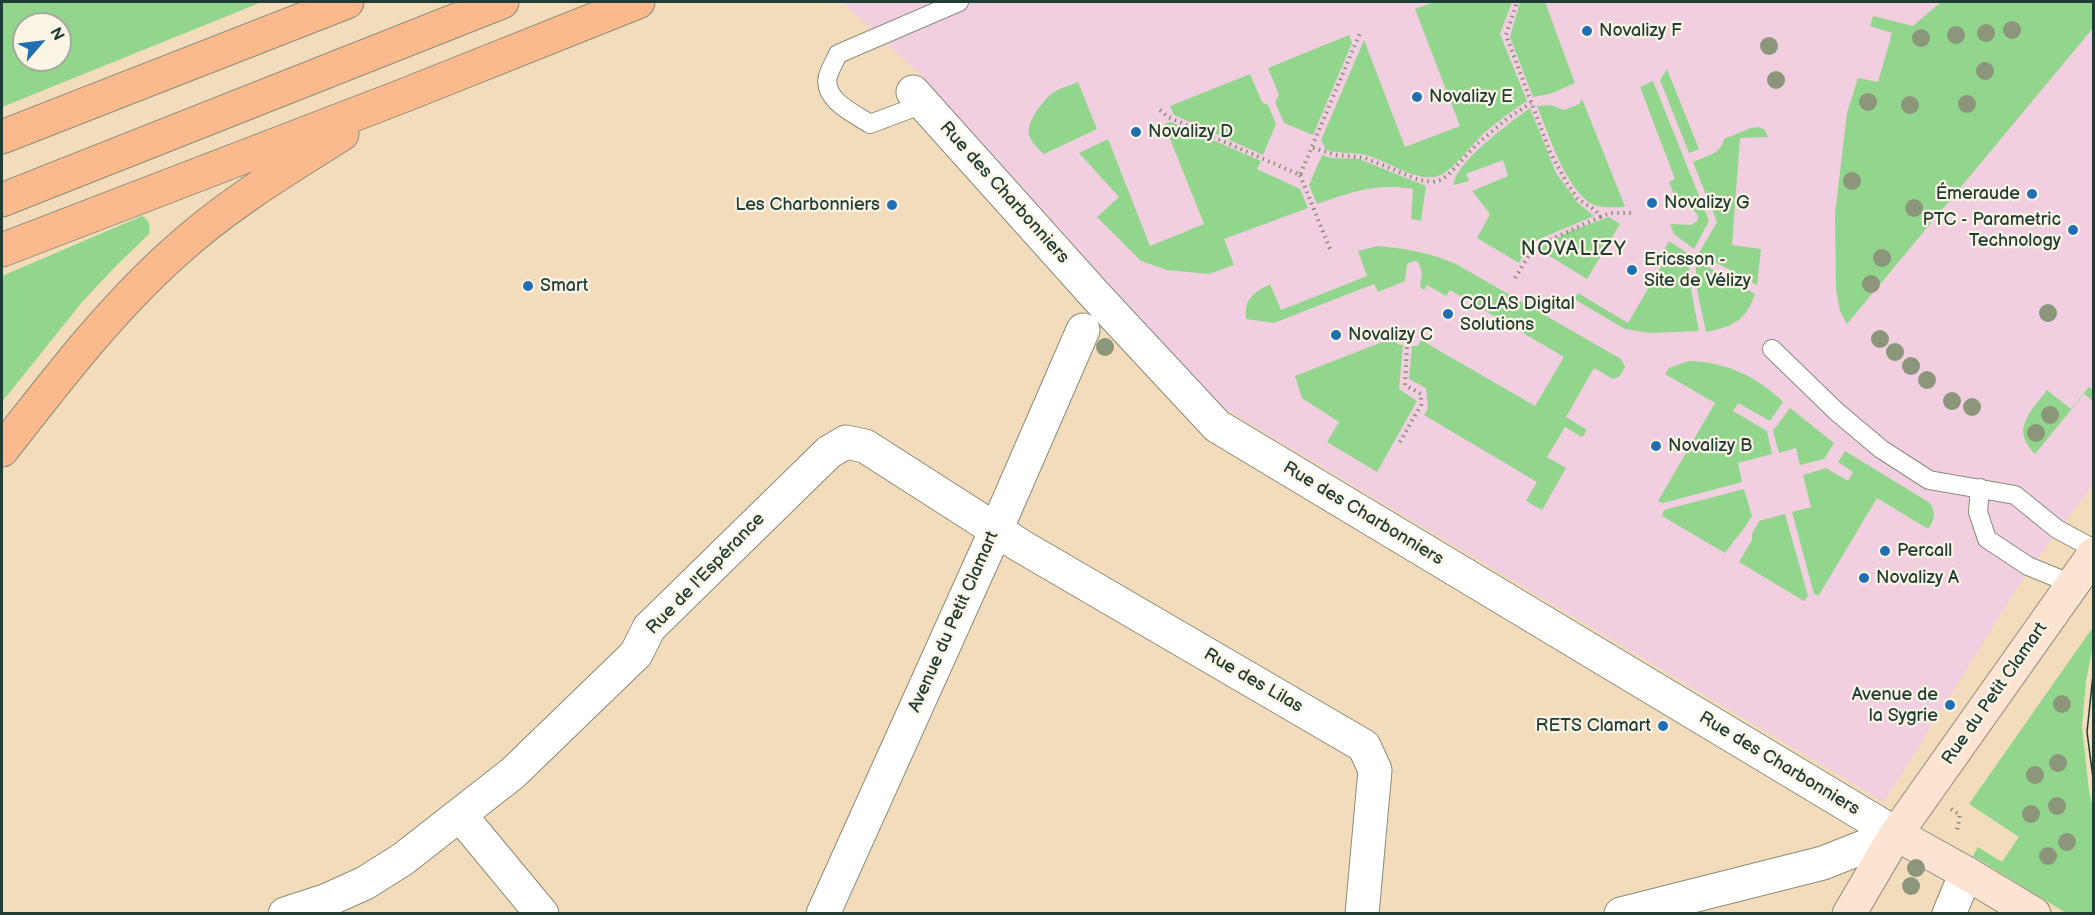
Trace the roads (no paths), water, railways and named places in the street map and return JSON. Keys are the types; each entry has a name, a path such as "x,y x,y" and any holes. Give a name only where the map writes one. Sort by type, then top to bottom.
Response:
{"highway":[{"path":"2,137 347,2"},
{"path":"2,200 502,2"},
{"path":"2,250 405,95 638,2"},
{"path":"2,450 78,353 123,303 176,251 219,215 276,176 405,95"}],"main road":[{"name":"Rue du Petit Clamart","path":"1849,914 1896,834 2094,554"},
{"path":"1896,834 2034,914"}],"street":[{"name":"Rue des Charbonniers","path":"918,98 1216,426 1896,834"},
{"name":"Avenue du Petit Clamart","path":"823,914 996,530 1083,330"},
{"name":"Rue de l'Espérance","path":"285,914 325,901 365,883 402,859 513,772 636,654 649,628 829,452 846,442 864,446 996,530"},
{"name":"Rue des Lilas","path":"996,530 1364,746 1375,770 1362,914"},
{"path":"460,815 542,914"},
{"path":"1622,914 1823,863 1896,834"},
{"path":"1949,914 1966,873"}],"lane":[{"path":"918,98 870,124 835,100 828,90 827,78 838,54 959,2"},
{"path":"1772,349 1837,412 1881,449 1929,480 2015,495 2057,529 2094,549"},
{"path":"1980,488 1978,512 1987,539 2028,566 2073,584"}],"tram line":[{"path":"2094,665 2087,732 2094,786"}],"place":[{"name":"Novalizy F","path":"1587,31"},
{"name":"Novalizy E","path":"1417,97"},
{"name":"Novalizy D","path":"1136,132"},
{"name":"Émeraude","path":"2032,194"},
{"name":"Novalizy G","path":"1652,203"},
{"name":"Les Charbonniers","path":"892,205"},
{"name":"PTC - Parametric Technology","path":"2073,230"},
{"name":"Ericsson - Site de Vélizy","path":"1632,270"},
{"name":"Smart","path":"528,286"},
{"name":"COLAS Digital Solutions","path":"1448,314"},
{"name":"Novalizy C","path":"1336,335"},
{"name":"Novalizy B","path":"1656,446"},
{"name":"Percall","path":"1885,551"},
{"name":"Novalizy A","path":"1864,578"},
{"name":"Avenue de la Sygrie","path":"1950,705"},
{"name":"RETS Clamart","path":"1663,726"}],"district":[{"name":"NOVALIZY","path":"1574,250"}]}
